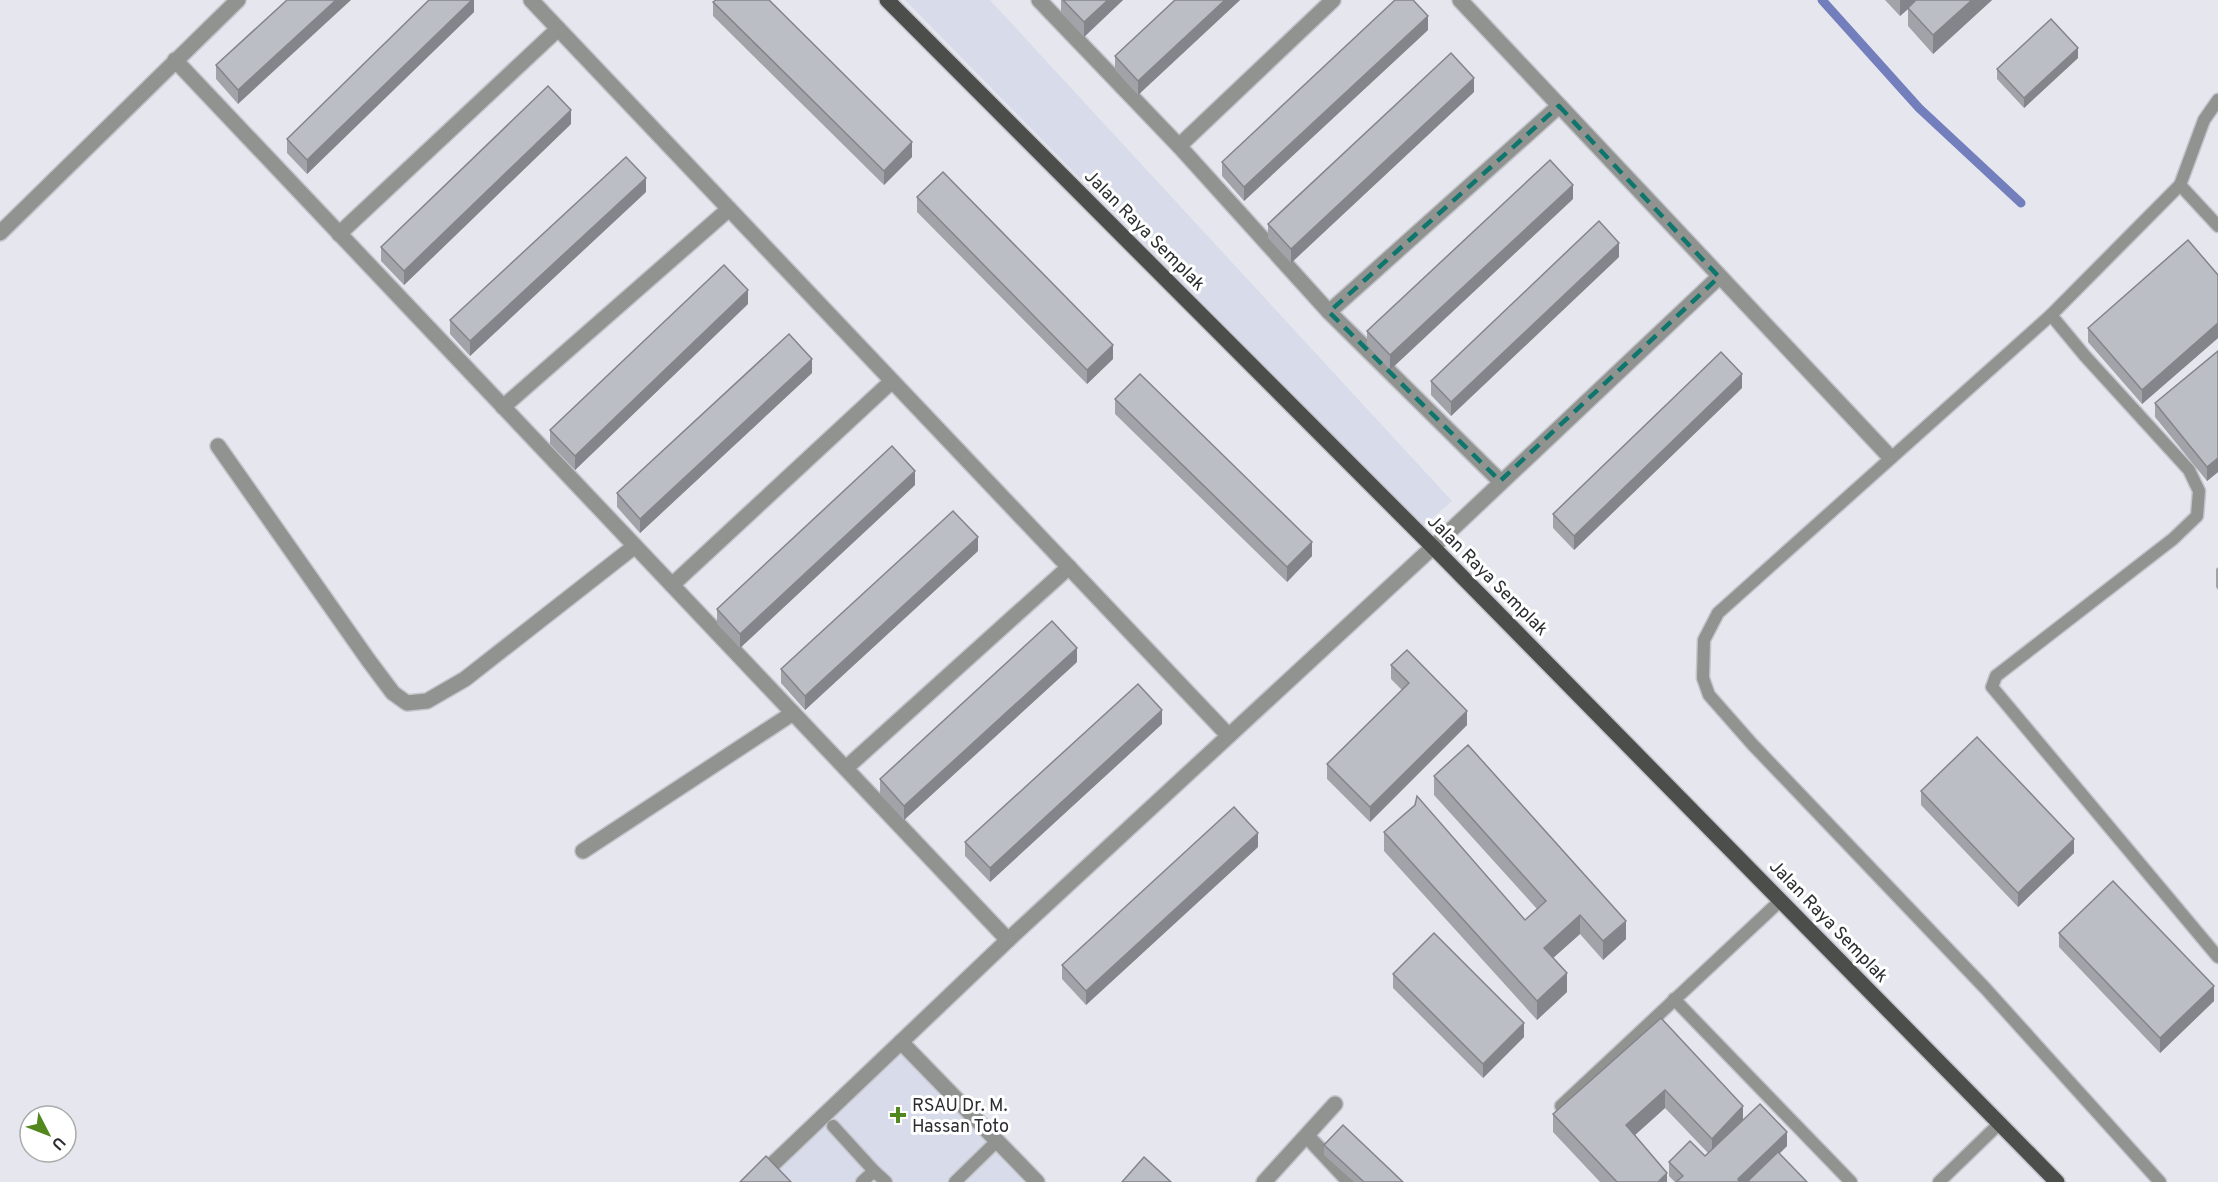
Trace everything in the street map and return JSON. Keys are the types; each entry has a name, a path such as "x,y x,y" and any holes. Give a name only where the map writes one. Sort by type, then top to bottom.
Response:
{"main road":[{"name":"Jalan Raya Semplak","path":"887,0 1433,547 2057,1182"}],"street":[{"path":"0,233 238,0"},
{"path":"531,0 1228,735"},
{"path":"1039,0 1179,146 1329,312 1500,481"},
{"path":"1179,146 1333,0"},
{"path":"1460,0 1890,457"},
{"path":"339,234 558,29"},
{"path":"175,60 1008,940"},
{"path":"1329,312 1560,106"},
{"path":"503,406 729,209"},
{"path":"754,1182 1008,940 1433,547 1500,481 1719,277"},
{"path":"672,585 892,381"},
{"path":"218,446 369,661 393,693 408,703 427,701 465,680 635,546"},
{"path":"846,768 1069,567"},
{"path":"583,851 793,713"},
{"path":"901,1042 1037,1182"},
{"path":"1264,1182 1335,1104"},
{"path":"1307,1136 1350,1182"}],"lane":[{"path":"2160,1182 1985,988 1752,746 1708,695 1703,678 1704,640 1718,613 2051,315 2180,185 2204,120 2218,99"},
{"path":"2180,185 2218,226"},
{"path":"2051,315 2085,356 2189,470 2199,492 2197,516 2173,539 1995,676 1992,687 2218,957"},
{"path":"1561,1106 1781,900"},
{"path":"1674,999 1851,1182"},
{"path":"1939,1182 2000,1124"},
{"path":"833,1126 886,1182"},
{"path":"956,1182 997,1141"},
{"path":"862,1182 874,1171"}],"highlighted area":[{"path":"1559,106 1719,277 1500,481 1329,312"}],"shaded area":[{"path":"905,0 990,0 1452,501 1422,527"},
{"name":"RSAU Dr. M. Hassan Toto","path":"903,1048 1028,1182 758,1182"}],"building":[{"path":"287,0 336,0 238,90 216,65"},
{"path":"429,0 472,0 307,160 287,139"},
{"path":"716,0 769,0 912,142 884,171 713,2"},
{"path":"1063,0 1108,0 1084,22"},
{"path":"1175,0 1225,0 1138,81 1115,56"},
{"path":"1395,0 1413,0 1428,16 1244,187 1222,162"},
{"path":"1916,0 1972,0 1933,35 1908,8"},
{"path":"2051,19 2078,48 2024,98 1997,69"},
{"path":"1451,53 1474,78 1291,249 1268,224"},
{"path":"548,86 571,110 404,271 381,247"},
{"path":"626,157 646,178 470,341 450,320"},
{"path":"1550,160 1573,185 1390,355 1367,331"},
{"path":"943,172 1113,345 1087,370 917,197"},
{"path":"1599,221 1619,243 1451,402 1431,381"},
{"path":"2188,240 2218,275 2218,323 2142,390 2088,328"},
{"path":"724,265 748,290 575,456 550,430"},
{"path":"789,334 812,359 640,519 617,493"},
{"path":"2218,351 2218,458 2207,467 2155,403"},
{"path":"1721,352 1742,374 1574,536 1553,514"},
{"path":"1140,374 1312,542 1287,567 1115,399"},
{"path":"892,446 915,471 740,634 717,609"},
{"path":"953,511 978,537 805,696 781,669"},
{"path":"1052,621 1077,648 904,806 880,779"},
{"path":"1407,650 1467,711 1370,807 1327,764 1409,683 1391,665"},
{"path":"1138,684 1162,710 990,868 965,842"},
{"path":"1977,737 2074,839 2018,893 1921,791"},
{"path":"1468,745 1626,921 1603,941 1580,915 1544,948 1567,973 1537,1001 1384,832 1415,805 1417,796 1525,920 1546,901 1434,776"},
{"path":"1234,807 1258,833 1086,991 1062,965"},
{"path":"2113,881 2214,986 2160,1038 2059,933"},
{"path":"1434,933 1524,1023 1483,1064 1393,974"},
{"path":"1661,1018 1743,1106 1712,1139 1665,1090 1626,1125 1667,1173 1658,1182 1617,1182 1553,1114"},
{"path":"1760,1104 1787,1132 1738,1179 1739,1182 1676,1182 1683,1176 1669,1162 1690,1141 1705,1156"},
{"path":"1343,1125 1403,1182 1364,1182 1324,1145"},
{"path":"1778,1152 1807,1182 1748,1181"},
{"path":"766,1156 791,1182 740,1182"},
{"path":"1144,1157 1171,1182 1122,1182"}],"waterway":[{"path":"1822,0 1919,108 2021,203"}],"place":[{"name":"RSAU Dr. M. Hassan Toto","path":"898,1115"}]}
